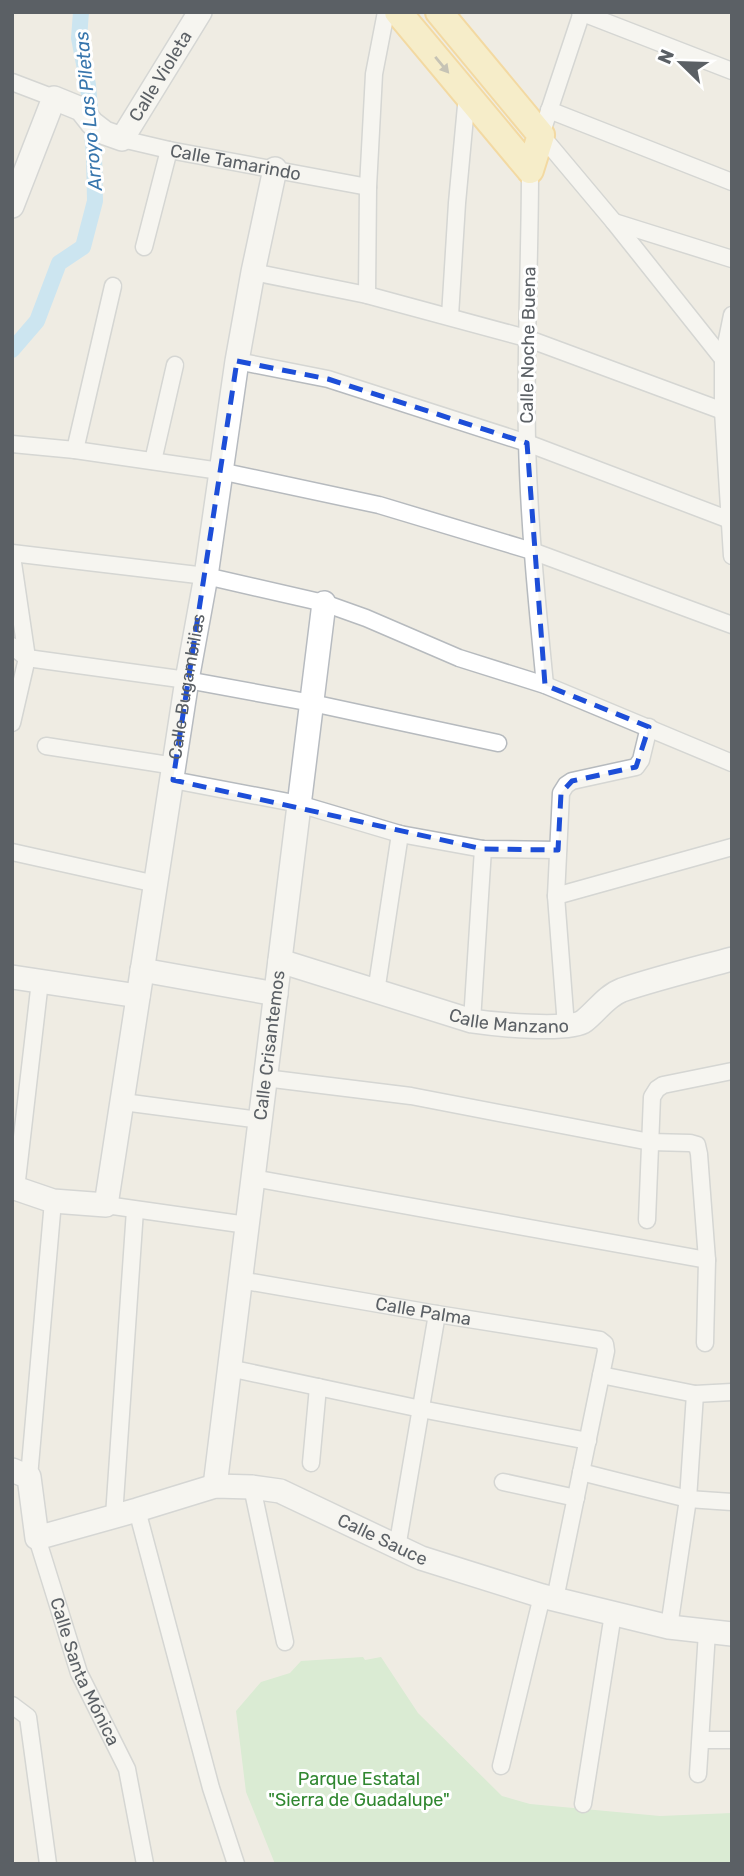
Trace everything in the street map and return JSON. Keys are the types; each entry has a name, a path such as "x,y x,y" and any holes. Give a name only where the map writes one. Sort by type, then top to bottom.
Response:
{"main road":[{"path":"398,12 530,170"},
{"path":"439,12 541,135"},
{"name":"Calle Noche Buena","path":"530,170 541,135"}],"street":[{"name":"Calle Violeta","path":"113,136 200,12"},
{"path":"367,295 368,187 374,74 386,12"},
{"path":"581,12 732,71"},
{"name":"Calle Noche Buena","path":"541,135 581,12"},
{"path":"12,82 81,109 92,122 113,136"},
{"path":"450,316 467,95"},
{"path":"13,199 54,98"},
{"path":"549,110 732,182"},
{"path":"541,135 723,359"},
{"name":"Calle Tamarindo","path":"113,136 169,150 368,187"},
{"path":"145,247 169,150"},
{"name":"Calle Bugambilias","path":"106,1205 187,680 206,576 237,361 275,169"},
{"name":"Calle Noche Buena","path":"530,170 526,338 527,443 532,551 545,685"},
{"path":"614,222 732,260"},
{"path":"253,272 367,295 526,338 723,411"},
{"path":"75,450 113,286"},
{"path":"732,315 723,359 723,411 732,556"},
{"path":"237,361 328,379 527,443 730,520"},
{"path":"153,461 175,365"},
{"path":"12,444 75,450 220,471 379,505 532,551 732,625"},
{"path":"12,723 27,658 12,555 206,576 324,603 459,658 545,685 732,763"},
{"name":"Calle Crisantemos","path":"215,1486 324,603"},
{"path":"12,646 27,658 187,680 498,743"},
{"path":"566,1026 556,896 561,793 572,781 636,767 641,760 649,727"},
{"path":"46,746 174,773 299,804 400,834 483,849 558,850"},
{"path":"376,992 400,834"},
{"path":"556,896 732,847"},
{"path":"472,1021 483,849"},
{"path":"12,852 156,884"},
{"name":"Calle Manzano","path":"280,961 472,1021 566,1026 582,1023 619,991 732,959"},
{"path":"142,970 276,994"},
{"path":"12,977 138,996"},
{"path":"40,981 14,1188 53,1201 106,1205 247,1225"},
{"path":"647,1220 652,1097 657,1089 663,1086 732,1071"},
{"path":"265,1078 411,1096 650,1142 697,1145 707,1260 705,1343"},
{"path":"123,1102 260,1120"},
{"path":"253,1178 707,1260"},
{"path":"21,1474 53,1201"},
{"path":"114,1516 135,1210"},
{"name":"Calle Palma","path":"240,1279 600,1340 607,1351 601,1375"},
{"path":"397,1548 437,1314"},
{"path":"229,1368 588,1441"},
{"path":"501,1766 576,1498 601,1375 695,1394 732,1392"},
{"path":"312,1463 318,1387"},
{"path":"669,1628 688,1499 695,1394"},
{"path":"581,1472 688,1499 732,1502"},
{"name":"Calle Santa Mónica","path":"21,1474 37,1538 79,1673 127,1769 145,1864"},
{"path":"503,1482 576,1498"},
{"name":"Calle Sauce","path":"37,1538 215,1486 252,1487 280,1491 421,1558 549,1598 669,1628 732,1634"},
{"path":"252,1487 285,1642"},
{"path":"137,1510 211,1788 236,1864"},
{"path":"583,1804 613,1614"},
{"path":"698,1774 707,1632"},
{"path":"12,1705 28,1717 48,1864"},
{"path":"701,1740 732,1740"}],"highlighted area":[{"path":"237,361 328,379 527,443 545,685 649,727 636,767 572,781 561,793 558,850 483,849 173,780"}],"green space":[{"name":"Parque Estatal \"Sierra de Guadalupe\"","path":"363,1657 365,1660 381,1657 418,1713 502,1796 530,1804 660,1816 732,1813 732,1864 275,1864 246,1792 236,1711 261,1682 290,1673 301,1661"}],"waterway":[{"name":"Arroyo Las Piletas","path":"12,350 37,321 59,263 83,247 95,201 88,85 79,38 81,12"}]}
